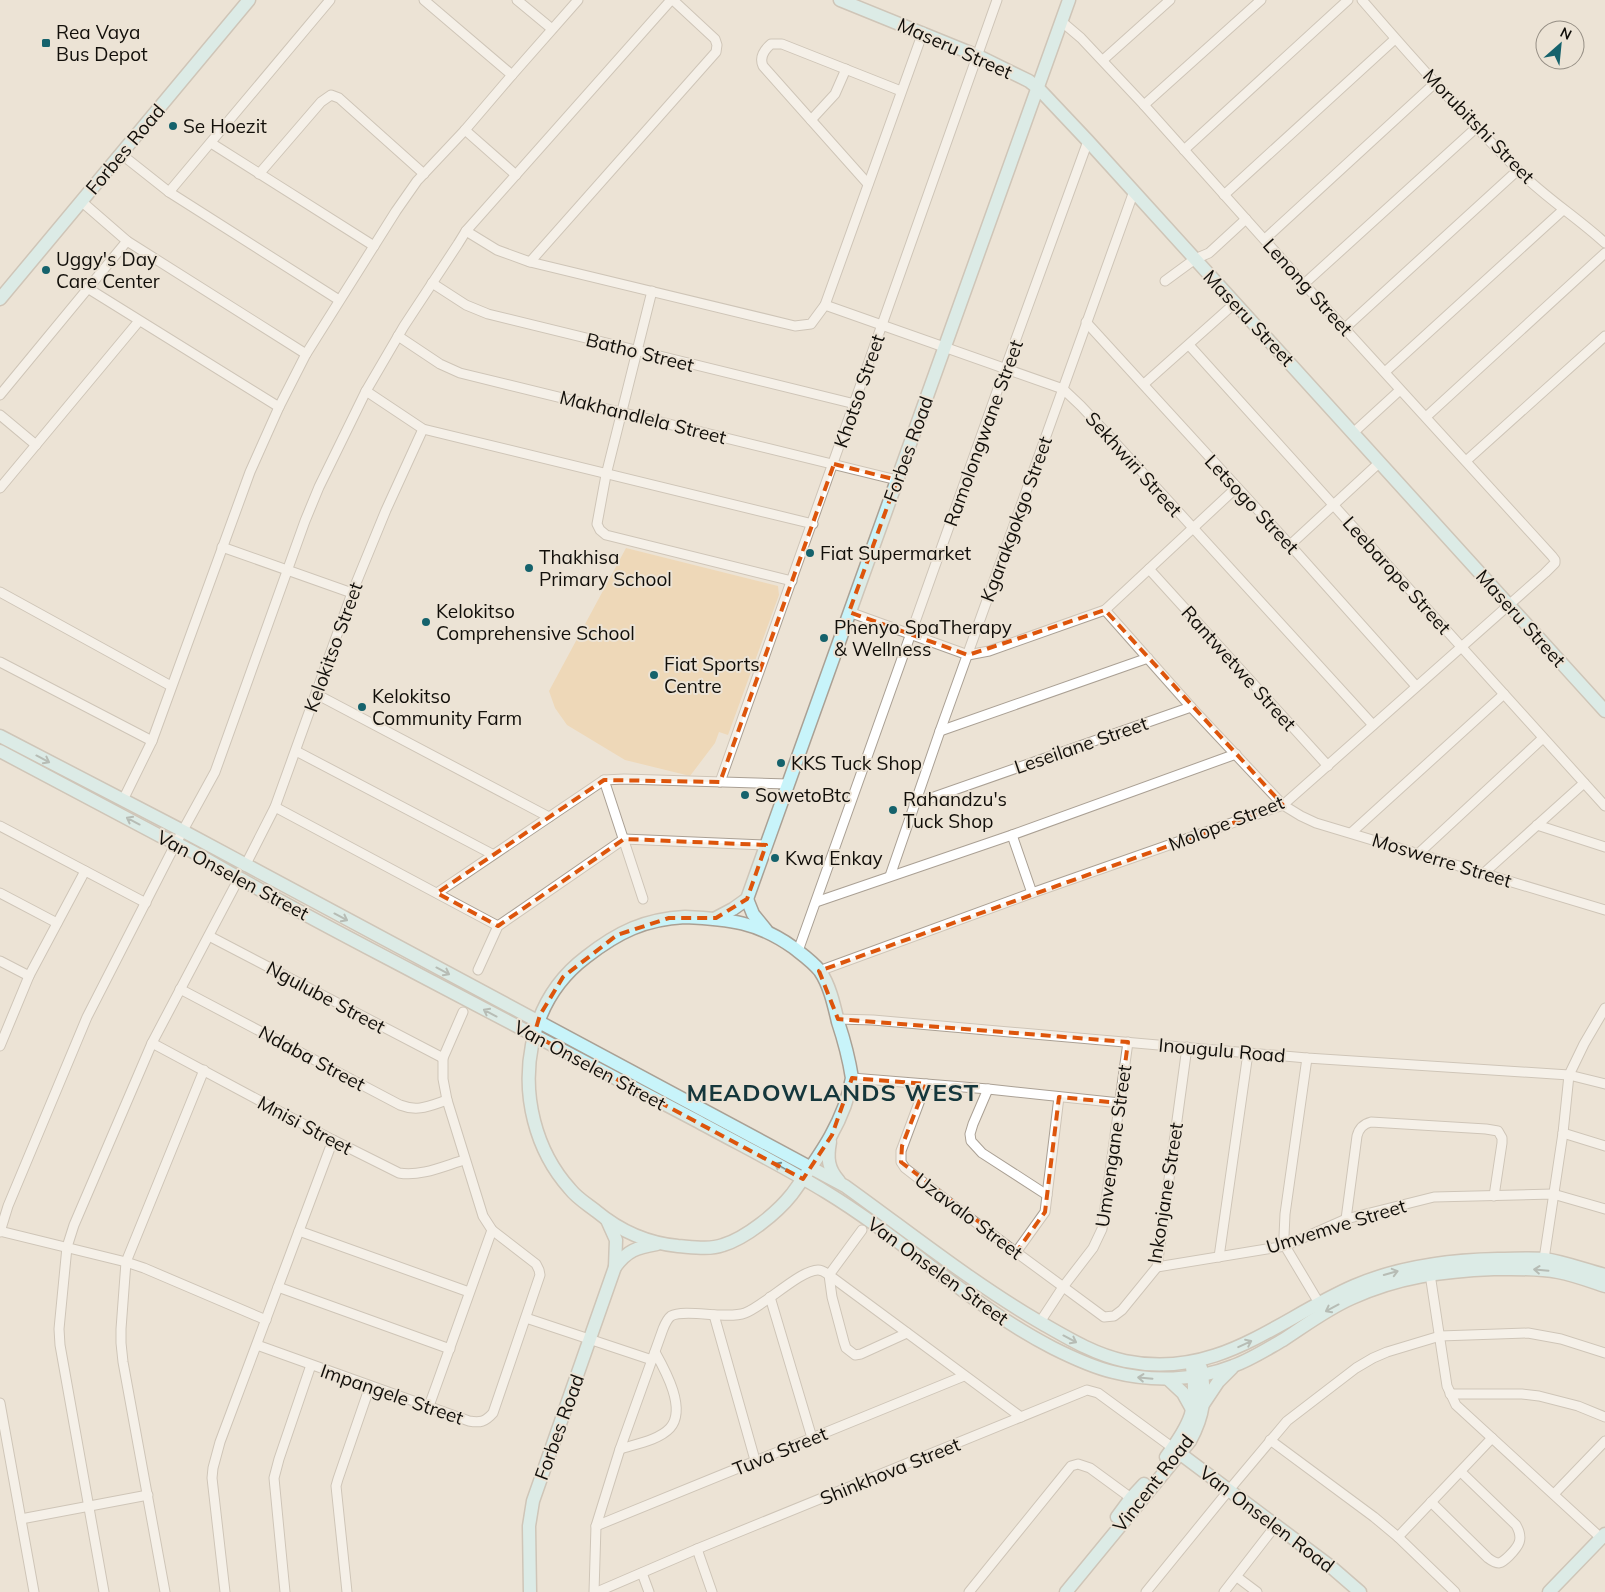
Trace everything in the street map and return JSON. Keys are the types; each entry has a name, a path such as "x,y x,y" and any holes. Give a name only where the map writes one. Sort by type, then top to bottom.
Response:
{"main road":[{"name":"Forbes Road","path":"0,298 249,0"},
{"name":"Maseru Street","path":"840,0 978,56 1029,81 1038,88 1134,191 1605,711"},
{"name":"Forbes Road","path":"747,899 1069,0"},
{"name":"Van Onselen Street","path":"0,736 183,831 245,866 845,1186 1004,1301 1089,1350 1116,1359 1162,1365 1195,1362 1242,1346 1272,1331 1319,1303 1376,1277 1438,1263 1476,1260 1544,1259 1605,1275"},
{"name":"Van Onselen Street","path":"0,751 176,843 803,1179 867,1219 992,1312 1027,1334 1083,1363 1127,1376 1168,1379 1198,1375 1234,1366"},
{"path":"716,918 747,899 753,914 768,932"},
{"path":"832,1135 785,1203 754,1228 725,1245 701,1248 659,1243 629,1233 607,1220 570,1190 552,1164 544,1148 534,1118 529,1090 528,1069 537,1021 569,971 617,935 644,923 669,918 716,918 747,924 768,932 798,951 819,971 825,981 838,1019 852,1078 850,1090 832,1135 828,1163 833,1174 845,1186"},
{"path":"785,1203 811,1192 827,1193"},
{"name":"Forbes Road","path":"530,1592 529,1526 533,1501 615,1267 616,1240 607,1220"},
{"name":"Forbes Road","path":"615,1267 631,1250 659,1243"},
{"path":"1204,1404 1218,1382 1234,1366 1269,1348 1331,1308 1383,1286 1430,1274 1472,1270 1535,1269 1557,1272 1605,1286"},
{"name":"Vincent Road","path":"1062,1592 1093,1553 1130,1498 1195,1432 1204,1404 1195,1362"},
{"name":"Vincent Road","path":"1066,1592 1176,1451 1193,1411 1194,1391 1198,1375"},
{"path":"1168,1379 1183,1393 1193,1411"},
{"name":"Van Onselen Road","path":"1176,1451 1338,1572 1360,1592"},
{"path":"1549,1592 1603,1536"}],"street":[{"path":"169,192 330,0"},
{"path":"424,0 512,75"},
{"path":"518,0 552,29"},
{"path":"122,800 152,741 250,472 279,407 306,354 396,212 424,174 465,130 578,0"},
{"path":"266,1320 144,1268 0,1231 8,1206 87,1017 176,843 215,772 319,488 366,390 398,336 466,231 672,0 714,39 717,45 716,52 530,262"},
{"name":"Khotso Street","path":"720,782 813,524 997,0"},
{"path":"1102,60 1170,0"},
{"path":"1144,105 1261,0"},
{"path":"1184,150 1348,0"},
{"name":"Morubitshi Street","path":"1362,0 1435,83 1518,170 1605,243"},
{"name":"Lenong Street","path":"1061,21 1082,38 1144,105 1552,556"},
{"path":"466,231 497,250 530,262 801,326 811,324 825,305 922,32"},
{"path":"1224,195 1395,39"},
{"path":"868,184 763,66 761,61 763,53 771,44 782,44 901,91"},
{"path":"811,120 835,94 846,69"},
{"path":"1265,239 1435,83"},
{"path":"259,174 326,96 331,95 339,98 424,174"},
{"path":"1304,284 1477,127"},
{"path":"465,130 516,175"},
{"name":"Ramolongwane Street","path":"798,951 1088,141"},
{"path":"210,143 374,246"},
{"path":"121,154 169,192 339,300"},
{"path":"1345,328 1518,170"},
{"name":"Kgarakgokgo Street","path":"890,876 940,731 1134,191"},
{"path":"81,201 127,241 306,354"},
{"path":"1384,372 1564,210"},
{"path":"1165,281 1195,259 1212,250 1246,219"},
{"path":"0,395 127,241"},
{"path":"1426,416 1605,253"},
{"name":"Batho Street","path":"432,283 478,311 637,352 855,404"},
{"path":"89,289 279,407"},
{"path":"652,291 606,475 597,524 606,535 792,581"},
{"path":"1144,384 1235,303"},
{"name":"Sekhwiri Street","path":"825,305 1063,390 1081,406 1373,725"},
{"path":"0,488 140,321"},
{"name":"Letsogo Street","path":"1086,322 1416,686"},
{"name":"Makhandlela Street","path":"398,336 440,364 460,373 897,480"},
{"path":"1466,461 1605,336"},
{"name":"Leebarope Street","path":"1189,345 1605,806"},
{"path":"366,390 423,429 813,524"},
{"path":"1353,433 1400,390"},
{"path":"0,416 36,445"},
{"name":"Kelokitso Street","path":"245,866 275,806 352,593 386,510 423,429"},
{"path":"1290,545 1380,462"},
{"path":"850,612 968,655 989,651 1105,610 1236,488"},
{"path":"222,547 352,593"},
{"name":"Molope Street","path":"819,971 1032,893 1283,805 1553,566 1555,560 1552,556"},
{"name":"Rantwetwe Street","path":"1149,569 1328,766"},
{"path":"0,592 172,686"},
{"name":"Moswerre Street","path":"1105,610 1191,707 1283,805 1301,816 1316,823 1605,910"},
{"path":"940,731 1148,658"},
{"path":"0,662 152,741"},
{"path":"316,694 549,817"},
{"path":"1351,833 1504,694"},
{"name":"Leseilane Street","path":"914,804 1191,707"},
{"path":"1419,853 1543,738"},
{"path":"296,751 492,854"},
{"path":"816,902 1012,835 1236,754"},
{"path":"604,780 643,898"},
{"path":"437,892 604,780 788,784"},
{"path":"1484,874 1584,783"},
{"path":"275,806 498,926"},
{"path":"1537,825 1605,847"},
{"path":"0,826 146,903"},
{"path":"1012,835 1032,893"},
{"path":"478,970 498,926 624,839 766,845"},
{"path":"0,1046 3,1029 85,871"},
{"path":"104,1592 60,1345 59,1329 67,1247 74,1225 152,1043 239,878"},
{"path":"0,893 57,923"},
{"name":"Ngulube Street","path":"209,936 443,1058"},
{"path":"0,961 29,976"},
{"name":"Ndaba Street","path":"180,989 400,1105 418,1109 447,1100"},
{"path":"1544,1259 1563,1133 1569,1075 1605,1008"},
{"path":"429,1406 492,1230 483,1216 464,1160 443,1079 443,1058 463,1012"},
{"name":"Inougulu Road","path":"838,1019 873,1020 1307,1058 1569,1075 1605,1084"},
{"name":"Umvengane Street","path":"1040,1322 1063,1287 1093,1248 1102,1229 1128,1042"},
{"name":"Mnisi Street","path":"152,1043 389,1169 407,1175 464,1160"},
{"name":"Inkonjane Street","path":"1104,1317 1114,1316 1122,1310 1157,1267 1187,1047"},
{"path":"1219,1257 1248,1053"},
{"path":"1307,1058 1285,1214 1284,1236 1285,1246 1319,1303"},
{"path":"165,1592 120,1344 126,1262 204,1070"},
{"path":"852,1078 988,1089 1120,1103"},
{"name":"Uzavalo Street","path":"926,1084 902,1146 900,1158 905,1168 1104,1317"},
{"path":"988,1089 973,1124 970,1134 972,1141 982,1153 1047,1195"},
{"path":"1017,1251 1044,1212 1060,1097"},
{"path":"1346,1219 1357,1136 1361,1127 1371,1122 1498,1131 1502,1138 1502,1143 1494,1196"},
{"path":"1563,1133 1605,1146"},
{"path":"225,1592 212,1468 333,1140"},
{"name":"Umvemve Street","path":"1157,1267 1285,1246 1346,1219 1427,1198 1553,1194 1605,1209"},
{"name":"Impangele Street","path":"257,1345 469,1421 483,1422 489,1418 496,1406 540,1275 539,1270 528,1257 492,1230"},
{"path":"862,1230 829,1275 832,1297 846,1348 850,1352 861,1354 907,1333"},
{"path":"299,1231 469,1292"},
{"path":"596,1592 596,1526 662,1329 671,1316 743,1314 808,1273 818,1270 829,1275 1021,1417"},
{"path":"1430,1274 1447,1386 1456,1405 1603,1536"},
{"path":"278,1286 450,1348"},
{"path":"770,1297 812,1438"},
{"path":"714,1315 755,1460"},
{"path":"526,1318 590,1339 653,1356 665,1372 672,1389 677,1416 670,1428 665,1432 620,1450"},
{"path":"1146,1592 1287,1421 1356,1368 1387,1352 1440,1336 1528,1333 1561,1339 1605,1353"},
{"path":"285,1592 274,1478 312,1365"},
{"name":"Tuva Street","path":"596,1526 964,1376"},
{"path":"347,1592 336,1486 370,1386"},
{"name":"Shinkhova Street","path":"596,1592 1087,1390 1098,1393 1176,1451"},
{"path":"1450,1394 1522,1394 1539,1396 1578,1406 1605,1417"},
{"path":"0,1403 4,1446 21,1519 34,1592"},
{"path":"1398,1537 1492,1438"},
{"path":"1270,1440 1374,1516 1455,1592"},
{"path":"1554,1494 1605,1441"},
{"path":"969,1592 1071,1466 1078,1464 1090,1468 1130,1498"},
{"path":"1431,1502 1488,1558 1496,1563 1505,1560 1517,1548 1520,1532 1516,1525 1461,1472"},
{"path":"21,1519 148,1495"},
{"path":"1224,1592 1276,1525"},
{"path":"697,1549 712,1592"},
{"path":"642,1573 649,1592"},
{"path":"1237,1576 1257,1592"}],"highlighted area":[{"path":"834,464 897,480 849,612 968,655 1105,610 1283,805 819,971 838,1019 1128,1042 1120,1103 1059,1097 1045,1212 1017,1251 901,1162 902,1146 926,1084 852,1078 832,1135 803,1179 534,1035 540,1015 563,977 617,935 669,918 716,918 747,899 766,845 624,839 498,926 437,893 604,780 720,782"}],"shaded area":[{"name":"Fiat Sports Centre","path":"626,548 778,586 779,595 728,735 719,732 715,743 690,776 625,760 567,725 555,708 549,691"}],"place":[{"name":"Rea Vaya Bus Depot","path":"46,43"},
{"name":"Se Hoezit","path":"173,126"},
{"name":"Uggy's Day Care Center","path":"46,270"},
{"name":"Fiat Supermarket","path":"810,553"},
{"name":"Thakhisa Primary School","path":"529,568"},
{"name":"Kelokitso Comprehensive School","path":"426,622"},
{"name":"Phenyo SpaTherapy & Wellness","path":"824,638"},
{"name":"Fiat Sports Centre","path":"654,675"},
{"name":"Kelokitso Community Farm","path":"362,707"},
{"name":"KKS Tuck Shop","path":"781,763"},
{"name":"SowetoBtc","path":"745,795"},
{"name":"Rahandzu's Tuck Shop","path":"893,810"},
{"name":"Kwa Enkay","path":"775,858"}],"district":[{"name":"MEADOWLANDS WEST","path":"833,1093"}]}
